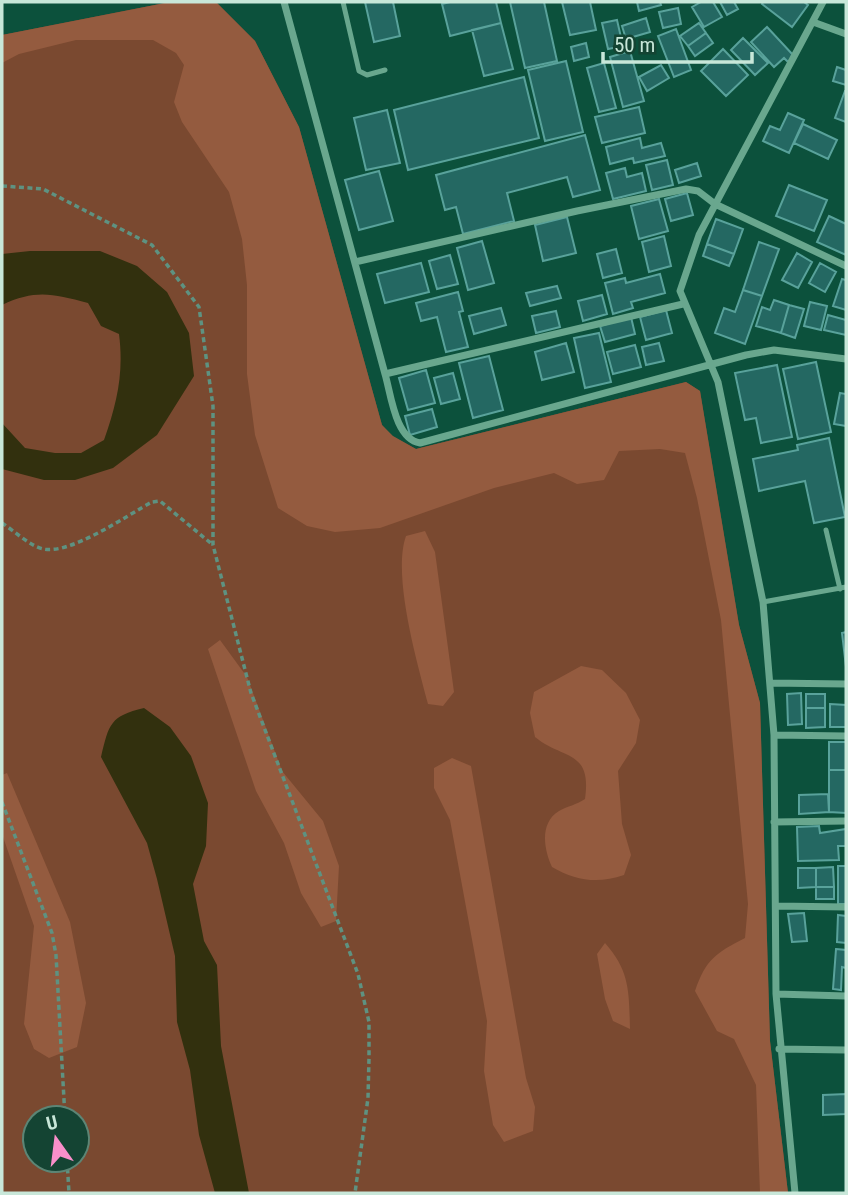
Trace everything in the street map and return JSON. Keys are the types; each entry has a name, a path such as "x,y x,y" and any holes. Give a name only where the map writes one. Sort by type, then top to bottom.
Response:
{"street":[{"path":"284,2 385,374 400,426 410,439 420,443 774,351 846,359"},
{"path":"795,1193 779,1049 776,994 774,735 763,602 713,365 683,304 680,291 684,272 715,204 823,2"},
{"path":"813,22 846,34"},
{"path":"355,262 576,211 687,189 698,191 715,204 846,266"},
{"path":"385,374 683,304"},
{"path":"770,683 846,684"},
{"path":"774,735 846,736"},
{"path":"775,822 846,821"},
{"path":"776,906 846,907"},
{"path":"776,994 846,996"},
{"path":"779,1049 846,1050"}],"lane":[{"path":"343,2 359,71 367,75 385,69"},
{"path":"763,602 843,588 826,530"}],"path":[{"path":"2,186 43,189 152,245 199,307 212,406 213,545 251,692 358,974 366,1010 368,1098 355,1193"},
{"path":"2,523 43,549 53,548 80,542 152,502 159,501 213,545"},
{"path":"2,802 52,933 57,954 64,1104"},
{"path":"68,1174 69,1193"}],"shaded area":[{"path":"170,2 216,2 255,41 299,127 382,425 392,436 416,449 686,382 700,391 739,625 760,703 770,1041 788,1193 2,1193 2,35"},
{"path":"170,2 216,2 255,41 299,127 382,425 393,436 416,449 686,382 700,391 739,625 760,703 770,1041 788,1193 760,1193 756,1085 734,1039 717,1031 695,991 703,971 713,958 745,938 748,904 721,620 697,498 685,453 660,449 619,451 604,480 577,484 554,473 494,488 380,528 335,532 307,526 278,508 255,435 247,374 247,285 242,239 229,192 182,122 174,102 184,65 176,53 153,40 76,40 19,54 2,63 2,35"},
{"path":"30,251 100,251 137,266 167,292 189,333 194,376 157,435 113,468 75,480 44,480 2,469 2,423 25,448 55,453 81,453 104,440 118,388 121,362 119,334 101,326 88,303 76,300 54,295 35,295 2,305 2,254"},
{"path":"425,531 435,552 454,692 443,706 428,704 404,595 402,553 406,536"},
{"path":"220,640 247,677 282,771 323,821 339,866 336,921 321,927 301,893 284,843 256,791 208,649"},
{"path":"581,666 602,670 626,693 640,720 636,743 618,771 622,824 631,855 624,875 605,880 578,878 552,867 545,845 548,822 559,811 585,799 586,783 580,763 535,737 530,713 534,692"},
{"path":"144,708 170,727 191,756 208,803 206,846 193,884 204,941 217,965 221,1046 249,1193 215,1193 199,1135 190,1070 177,1022 175,956 157,879 147,843 101,757 113,723 124,714"},
{"path":"452,758 471,766 526,1078 535,1107 533,1131 504,1142 493,1125 484,1071 487,1021 450,820 434,788 434,768"},
{"path":"7,773 70,922 86,1003 77,1047 49,1058 34,1049 24,1024 34,926 2,834 2,775"},
{"path":"605,943 624,973 630,1029 613,1021 605,999 597,954"}],"building":[{"path":"365,2 393,2 400,36 374,42"},
{"path":"496,2 501,23 450,36 442,4"},
{"path":"510,2 544,2 557,61 525,68"},
{"path":"562,2 590,2 596,30 570,35"},
{"path":"637,2 660,2 661,5 639,11"},
{"path":"701,2 713,2 722,17 704,27 692,7"},
{"path":"720,2 734,2 738,9 727,15"},
{"path":"804,2 808,5 792,27 762,4"},
{"path":"678,8 681,24 663,28 659,12"},
{"path":"646,18 650,32 626,39 622,26"},
{"path":"617,20 623,46 608,49 602,23"},
{"path":"501,23 513,69 484,76 472,30"},
{"path":"699,23 706,33 688,46 680,36"},
{"path":"767,27 794,56 788,62 784,58 774,67 751,42"},
{"path":"676,29 691,70 674,77 658,36"},
{"path":"706,33 713,43 695,56 688,46"},
{"path":"743,38 768,63 755,75 731,50"},
{"path":"586,43 589,57 574,61 571,47"},
{"path":"723,49 748,75 726,96 701,71"},
{"path":"630,51 644,101 623,107 610,57"},
{"path":"566,61 583,132 545,141 528,70"},
{"path":"604,63 616,108 599,112 587,68"},
{"path":"661,65 669,78 647,91 639,77"},
{"path":"837,67 846,70 846,85 833,81"},
{"path":"524,77 539,138 408,170 394,110"},
{"path":"846,91 846,122 835,118"},
{"path":"639,107 645,133 602,143 595,117"},
{"path":"387,110 400,163 366,170 354,118"},
{"path":"788,113 804,120 789,153 763,141 770,126 780,130"},
{"path":"803,124 837,140 828,159 794,143"},
{"path":"585,135 600,190 573,197 567,177 507,193 514,221 463,234 456,207 445,210 436,175"},
{"path":"640,138 642,148 661,143 665,156 634,163 633,158 610,164 606,147"},
{"path":"667,160 673,185 652,190 646,165"},
{"path":"697,163 701,176 679,183 675,170"},
{"path":"625,168 627,177 642,173 646,191 613,199 606,173"},
{"path":"379,171 393,221 359,230 345,180"},
{"path":"789,185 827,200 814,231 776,216"},
{"path":"687,193 693,215 671,221 665,199"},
{"path":"659,199 668,231 639,239 631,206"},
{"path":"829,216 846,224 846,255 817,242"},
{"path":"567,217 576,253 543,261 535,225"},
{"path":"716,219 743,229 734,254 707,244"},
{"path":"664,236 671,266 649,272 642,242"},
{"path":"482,241 494,283 468,290 457,248"},
{"path":"759,242 779,249 762,296 743,290"},
{"path":"707,244 734,254 729,266 703,256"},
{"path":"616,249 622,273 603,278 597,254"},
{"path":"797,253 812,262 798,288 782,280"},
{"path":"450,255 458,284 437,289 429,261"},
{"path":"421,263 429,292 385,303 377,274"},
{"path":"820,263 836,272 825,292 809,283"},
{"path":"660,274 665,293 631,302 633,308 613,314 605,283 625,278 626,283"},
{"path":"842,279 846,280 846,310 833,306"},
{"path":"557,286 561,298 530,306 526,293"},
{"path":"743,290 762,296 745,344 715,333 724,308 735,312"},
{"path":"458,292 463,311 459,312 468,347 446,352 437,317 421,321 416,303"},
{"path":"602,295 607,314 583,321 578,301"},
{"path":"774,300 789,305 781,333 756,326 762,307 770,310"},
{"path":"810,302 827,306 821,330 804,326"},
{"path":"789,305 804,309 795,338 781,333"},
{"path":"501,308 506,325 474,334 469,316"},
{"path":"666,310 672,333 646,340 640,317"},
{"path":"556,311 560,327 536,333 532,316"},
{"path":"828,315 846,320 846,335 824,330"},
{"path":"631,317 635,334 605,342 600,326"},
{"path":"599,333 611,382 585,388 574,338"},
{"path":"566,343 574,372 542,380 535,352"},
{"path":"659,343 664,361 646,365 642,347"},
{"path":"635,345 641,367 613,374 607,352"},
{"path":"489,356 503,410 473,418 459,363"},
{"path":"816,362 831,432 798,439 783,369"},
{"path":"777,365 792,437 761,443 756,418 745,420 735,373"},
{"path":"426,370 435,403 408,410 399,378"},
{"path":"453,373 460,399 441,404 434,378"},
{"path":"840,393 846,394 846,426 834,424"},
{"path":"432,409 437,427 410,435 405,416"},
{"path":"829,438 845,517 814,523 805,481 759,491 753,459 798,450 797,445"},
{"path":"846,632 846,667 842,633"},
{"path":"801,693 802,724 788,725 787,694"},
{"path":"806,694 825,694 825,708 806,708"},
{"path":"830,704 846,705 846,727 830,727"},
{"path":"806,708 825,708 825,727 806,728"},
{"path":"829,742 846,742 846,770 829,770"},
{"path":"829,770 846,770 846,813 829,812"},
{"path":"828,794 829,812 799,814 799,795"},
{"path":"819,826 820,833 846,829 846,846 838,846 839,860 798,861 797,827"},
{"path":"838,866 846,866 846,904 838,904"},
{"path":"833,867 834,887 816,887 816,868"},
{"path":"798,868 816,868 816,887 798,888"},
{"path":"816,887 834,887 834,899 816,899"},
{"path":"804,913 807,941 792,942 788,914"},
{"path":"838,915 846,916 846,943 837,942"},
{"path":"836,949 846,950 846,968 842,967 841,990 833,989"},
{"path":"846,1094 846,1114 823,1115 823,1095"}]}
